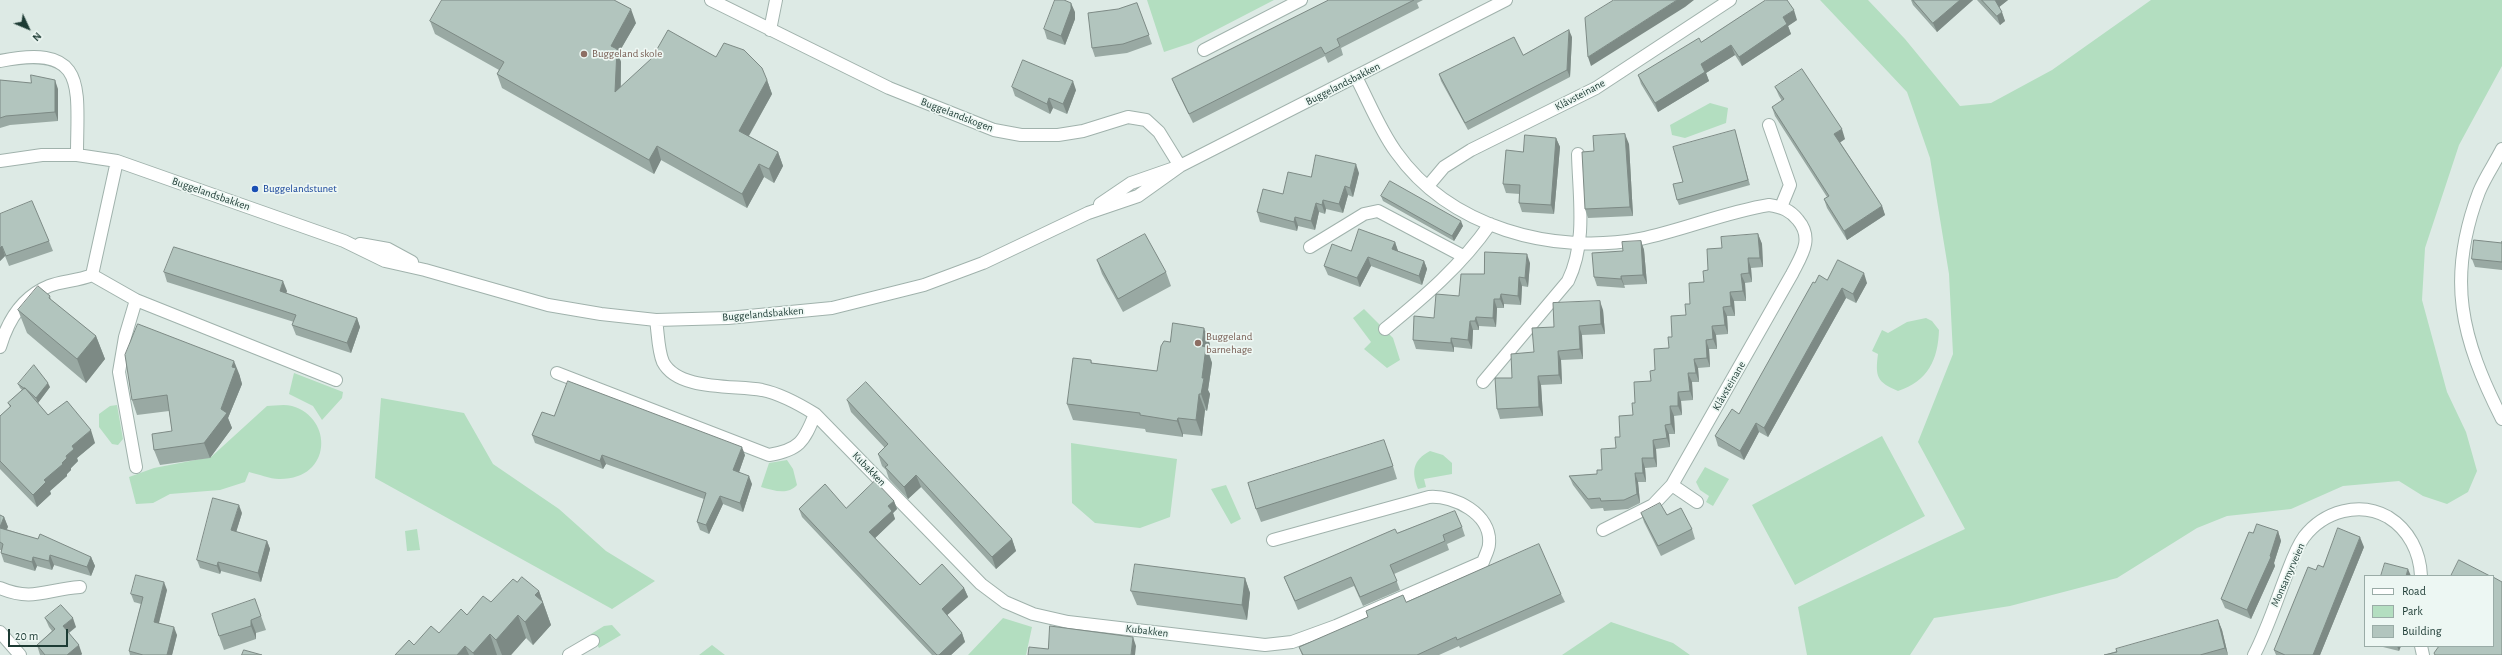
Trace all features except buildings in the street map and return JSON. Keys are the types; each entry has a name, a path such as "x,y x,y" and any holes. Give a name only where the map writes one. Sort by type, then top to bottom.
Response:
{"street":[{"name":"Buggelandskogen","path":"711,0 889,88 994,130 1021,135 1058,135 1083,132 1128,117 1146,120 1159,132 1180,166"},
{"path":"770,30 776,0"},
{"path":"1204,50 1301,0"},
{"name":"Buggelandsbakken","path":"0,161 42,154 77,155 116,161 344,241 388,249 426,270 548,305 601,314 656,320 728,318 832,308 916,287 983,263 1088,213 1132,183 1180,166 1506,0"},
{"name":"Klåvsteinane","path":"1428,186 1444,167 1451,162 1596,88 1730,0"},
{"path":"0,61 24,56 53,58 69,69 77,88 77,155"},
{"path":"1356,77 1396,152 1428,186 1451,204 1490,224 1520,235 1580,244 1614,243 1642,238 1752,208 1769,205 1781,207 1790,185 1769,125"},
{"path":"2502,149 2480,190 2467,229 2461,276 2461,308 2470,347 2487,390 2502,419"},
{"path":"1482,382 1568,281 1577,262 1580,244 1578,154"},
{"path":"92,276 116,161"},
{"name":"Klåvsteinane","path":"1603,530 1653,505 1672,485 1805,249 1806,231 1792,212 1781,207"},
{"path":"1310,247 1364,214 1378,211 1463,256"},
{"path":"1385,329 1432,290 1479,240 1490,224"},
{"path":"0,347 10,320 32,296 50,286 76,282 92,276 136,300 336,380"},
{"path":"136,300 125,337 119,372 136,467"},
{"name":"Kubakken","path":"656,320 663,362 680,378 693,384 763,391 795,402 815,414 981,584 1005,602 1033,614 1068,622 1266,645 1292,642 1336,626 1483,562 1489,543 1483,520 1462,503 1444,496 1429,496 1273,540"},
{"path":"558,373 769,455 789,452 806,436 815,414"},
{"path":"1672,485 1697,502"},
{"name":"Monsamyrveien","path":"2254,655 2294,557 2304,537 2321,521 2341,511 2360,508 2379,512 2395,521 2407,534 2415,547 2421,575"},
{"path":"0,588 13,593 32,596 63,588 80,587"},
{"path":"0,632 20,655"},
{"path":"569,655 592,641"}],"green space":[{"path":"1147,0 1274,0 1191,43 1164,52"},
{"path":"1820,0 1868,0 1905,39 1960,106 1991,103 2052,70 2151,0 2502,0 2502,66 2459,145 2425,248 2422,300 2447,392 2466,432 2477,471 2468,492 2447,504 2423,496 2399,481 2343,486 2291,509 2227,516 2197,528 2117,578 2010,606 1934,618 1910,655 1807,655 1798,607 1965,529 1918,442 1953,354 1949,274 1930,158 1907,92"},
{"path":"1710,103 1728,108 1726,123 1685,138 1672,135 1670,125"},
{"path":"1364,309 1393,338 1400,360 1387,368 1364,349 1371,342 1353,318"},
{"path":"1926,318 1932,321 1939,330 1936,351 1929,368 1924,375 1908,387 1898,391 1891,388 1879,378 1877,373 1878,354 1872,351 1882,330 1888,333 1907,322"},
{"path":"294,373 343,392 342,398 322,420 313,406 289,394"},
{"path":"381,398 464,413 493,464 559,509 606,551 655,581 612,609 375,478"},
{"path":"117,405 123,439 118,445 112,444 99,427 99,414 110,406"},
{"path":"267,406 292,406 306,413 315,423 320,435 321,447 317,460 309,470 296,477 279,479 249,472 245,482 220,490 170,494 153,503 136,504 129,477 154,468 211,457"},
{"path":"1882,436 1925,516 1795,585 1752,505"},
{"path":"1071,443 1177,459 1170,517 1140,528 1095,523 1072,503"},
{"path":"1430,451 1443,455 1452,463 1452,474 1424,479 1426,487 1418,489 1414,471 1415,467 1420,458"},
{"path":"787,460 793,469 797,485 784,491 775,491 761,487 769,463"},
{"path":"1705,467 1729,479 1713,506 1706,502 1709,496 1700,490 1696,482"},
{"path":"1226,485 1241,519 1231,524 1211,489"},
{"path":"417,529 420,550 407,551 405,531"},
{"path":"1003,618 1032,627 1026,655 968,655"},
{"path":"1611,622 1673,643 1690,655 1562,655"},
{"path":"612,625 621,635 599,648 591,634 604,626"},
{"path":"712,645 725,655 699,655"}],"place":[{"name":"Buggeland skole","path":"584,54"},
{"name":"Buggelandstunet","path":"255,189"},
{"name":"Buggeland barnehage","path":"1198,343"}]}
